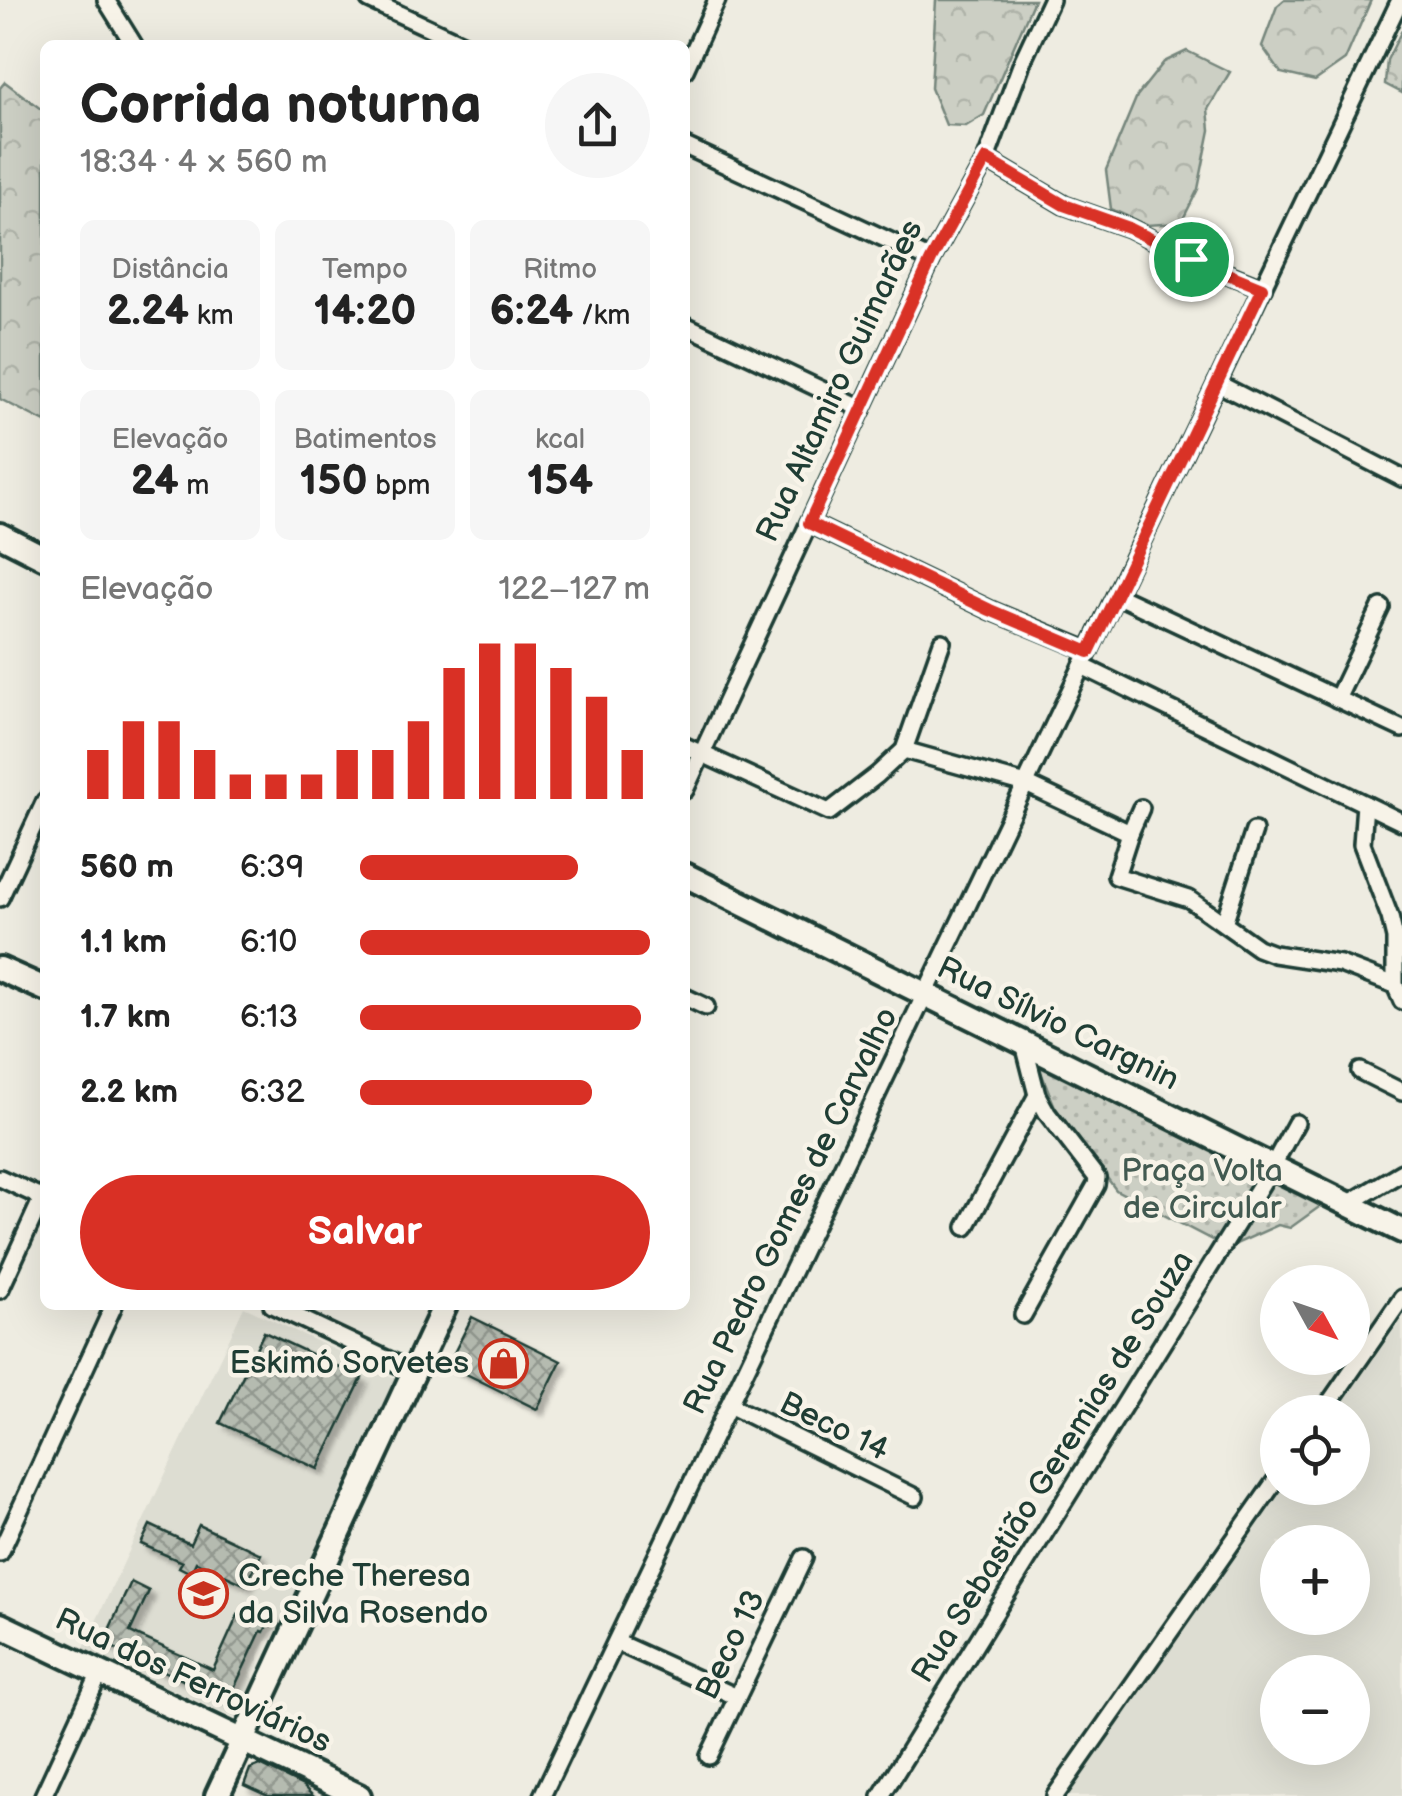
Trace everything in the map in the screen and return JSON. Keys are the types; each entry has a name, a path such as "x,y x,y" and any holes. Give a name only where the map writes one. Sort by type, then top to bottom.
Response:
{"street":[{"path":"106,0 131,40"},
{"path":"369,0 455,40"},
{"path":"408,18 416,0"},
{"path":"690,59 717,0"},
{"name":"Rua Altamiro Guimarães","path":"690,779 931,260 986,159 1023,60 1051,0"},
{"name":"Rua Pedro Gomes de Carvalho","path":"542,1796 1400,0"},
{"path":"690,148 931,260"},
{"path":"986,159 1064,205 1129,228 1262,288"},
{"path":"690,327 862,408"},
{"path":"1217,383 1402,478"},
{"path":"809,523 990,610 1402,822"},
{"path":"0,536 40,556"},
{"path":"1116,595 1402,729"},
{"path":"1337,699 1381,607"},
{"path":"690,748 829,812 904,750 942,642"},
{"path":"904,750 1026,784 1130,833"},
{"path":"1364,804 1362,844 1395,938 1399,993"},
{"path":"1140,808 1116,876 1174,892 1243,939 1274,954 1340,964 1399,993"},
{"path":"0,898 40,812"},
{"path":"1224,923 1254,831"},
{"name":"Rua Sílvio Cargnin","path":"690,878 1402,1231"},
{"path":"0,968 40,987"},
{"path":"690,999 706,1007"},
{"path":"1023,1315 1097,1178 1047,1113 1037,1094 1024,1044"},
{"path":"1360,1071 1402,1092"},
{"path":"966,1227 1037,1094"},
{"name":"Rua Sebastião Geremias de Souza","path":"881,1796 1296,1123"},
{"path":"1348,1204 1402,1172"},
{"path":"0,1178 40,1196"},
{"path":"0,1290 40,1206"},
{"path":"1334,1395 1402,1298"},
{"path":"0,1553 112,1310"},
{"path":"283,1310 414,1372"},
{"path":"218,1796 444,1310"},
{"name":"Beco 14","path":"729,1405 916,1498"},
{"path":"1055,1796 1260,1503"},
{"name":"Beco 13","path":"708,1756 804,1558"},
{"name":"Rua dos Ferroviários","path":"0,1625 359,1796"},
{"path":"616,1642 737,1697"},
{"path":"43,1796 100,1673"}],"shaded area":[{"path":"243,1310 250,1310 399,1380 284,1626 270,1633 252,1672 255,1683 237,1719 83,1649"},
{"path":"1402,1319 1402,1796 1067,1796 1272,1505 1370,1505 1370,1395 1348,1395 1362,1375 1370,1375 1370,1364"}],"green space":[{"path":"936,0 1034,0 984,115 966,126 946,125 931,88"},
{"path":"1284,0 1371,0 1345,60 1315,81 1281,73 1262,46 1277,6"},
{"path":"1402,30 1402,93 1385,84 1387,60"},
{"path":"1187,51 1230,72 1208,109 1210,130 1198,189 1181,223 1146,225 1111,209 1106,170 1137,96 1164,62"},
{"path":"5,82 40,108 40,419 0,399 0,88"},
{"name":"Praça Volta de Circular","path":"1038,1065 1259,1173 1216,1242 1116,1190 1055,1107"},
{"path":"1274,1180 1322,1205 1290,1228 1278,1225 1236,1244"}],"building":[{"name":"Eskimó Sorvetes","path":"472,1317 561,1361 537,1409 448,1365"},
{"path":"264,1332 362,1378 318,1469 220,1423"},
{"path":"150,1525 190,1544 199,1525 261,1554 246,1585 196,1562 191,1573 179,1567 182,1562 141,1544"},
{"path":"131,1582 149,1591 130,1632 213,1670 238,1615 249,1620 255,1607 272,1615 228,1701 103,1643"},
{"path":"260,1765 303,1786 313,1796 268,1796 244,1785 250,1769"}],"place":[{"name":"Eskimó Sorvetes","path":"504,1363"},
{"name":"Creche Theresa da Silva Rosendo","path":"203,1594"}],"route":[{"path":"986,159 1064,205 1129,228 1191,259 1262,288 1089,652 990,610 809,523 931,260 986,159"}]}
